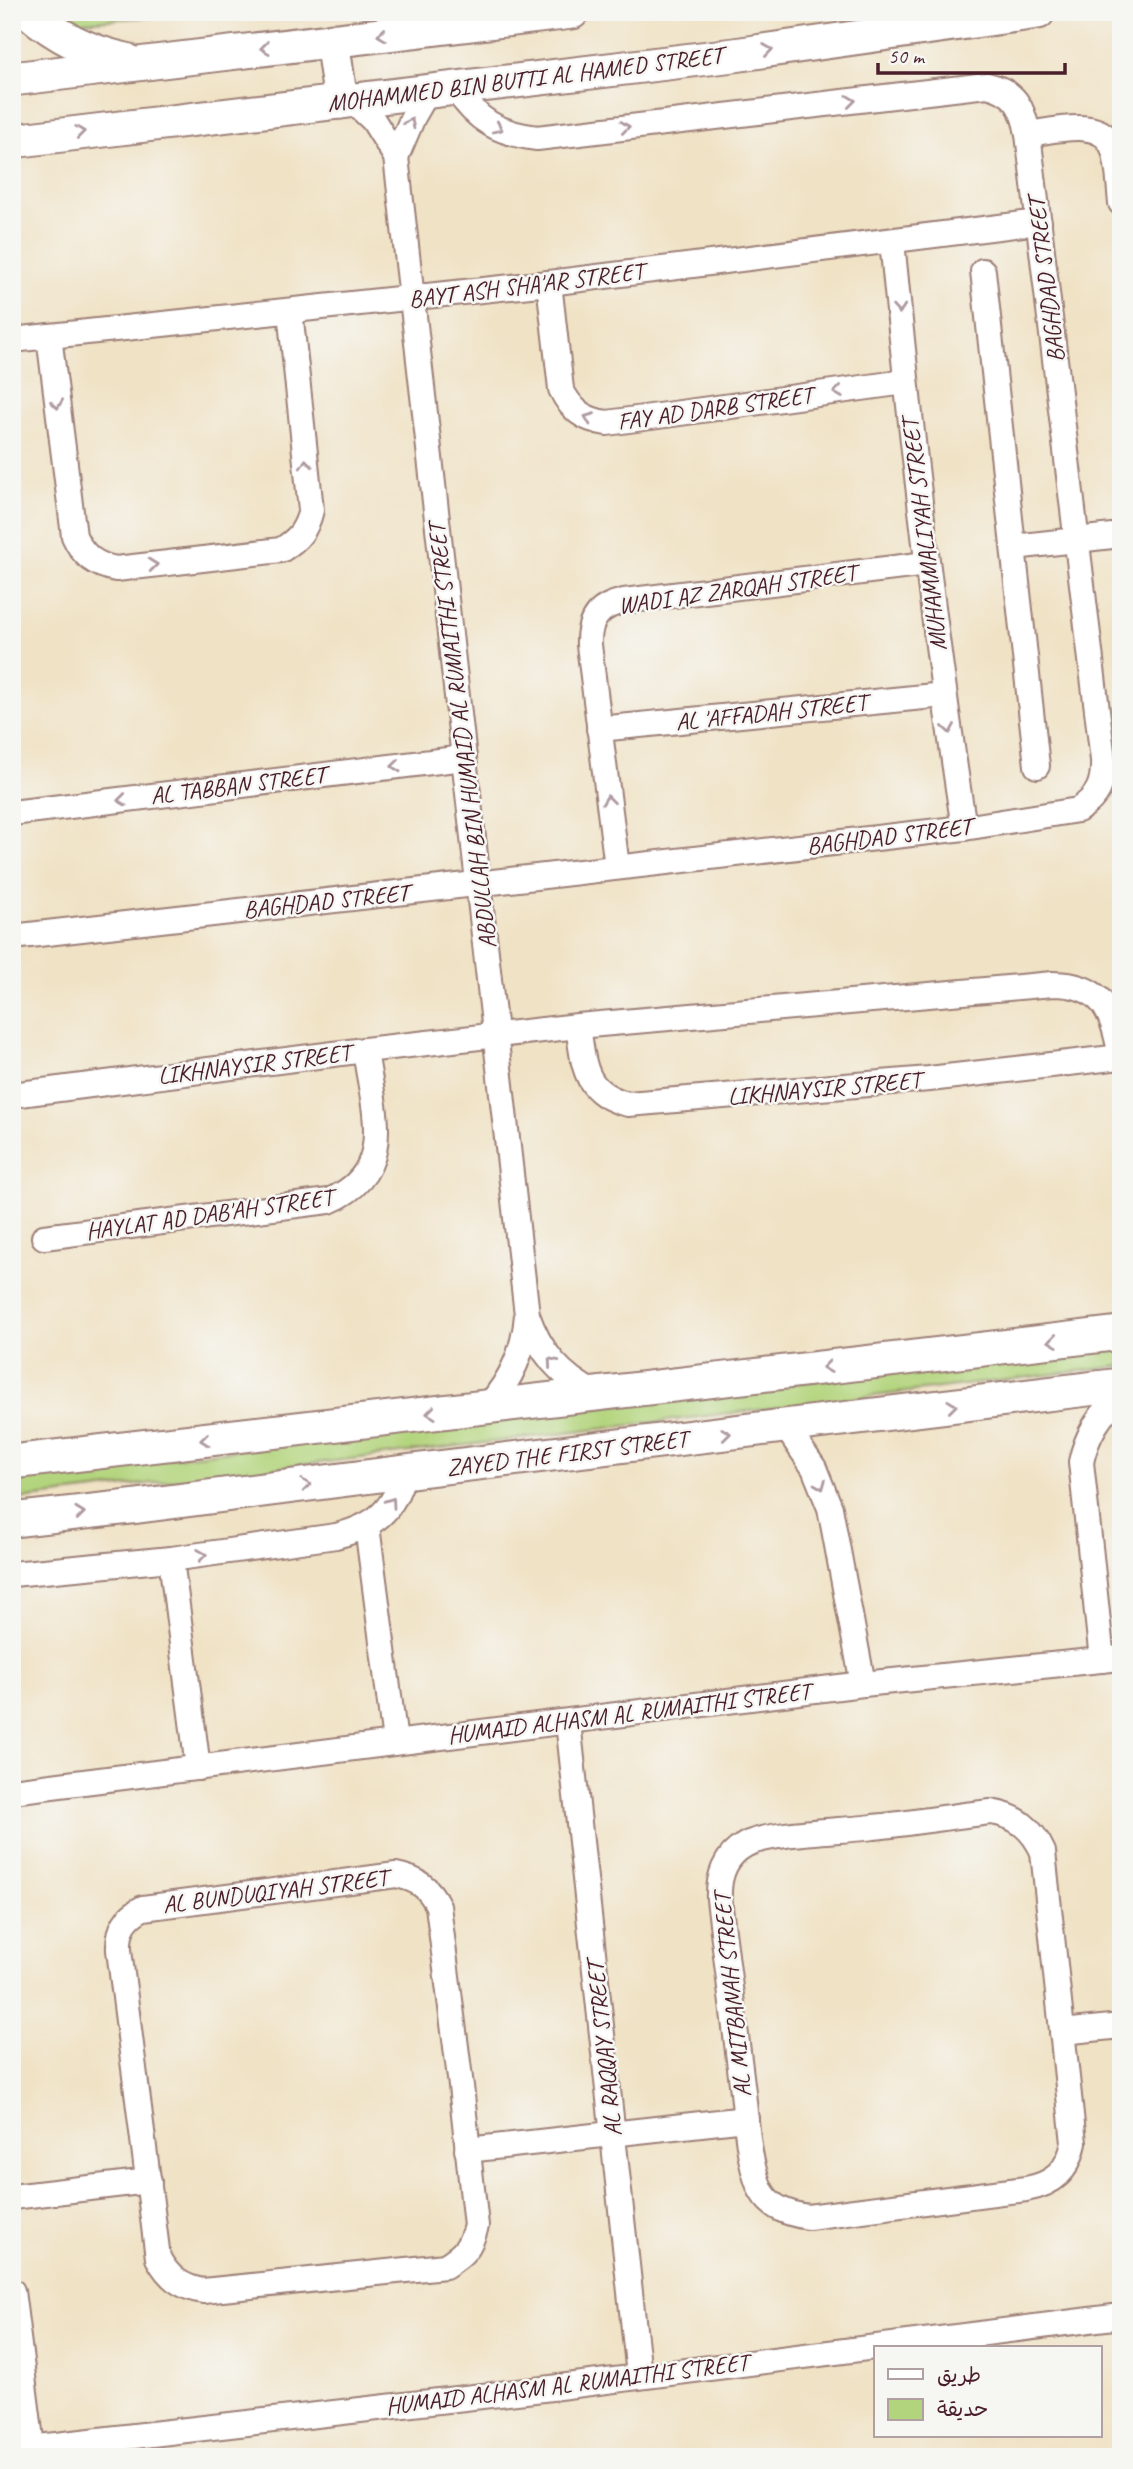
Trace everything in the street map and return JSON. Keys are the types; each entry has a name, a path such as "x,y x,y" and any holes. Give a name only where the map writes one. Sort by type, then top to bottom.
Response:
{"main road":[{"path":"29,12 44,26 90,51 142,63"},
{"path":"12,79 572,12"},
{"name":"MOHAMMED BIN BUTTI AL HAMED STREET","path":"12,141 734,55 1038,12"},
{"path":"332,40 346,101"},
{"path":"12,1462 1121,1332"},
{"name":"ZAYED THE FIRST STREET","path":"12,1520 1121,1385"}],"street":[{"name":"BAGHDAD STREET","path":"12,937 964,828 1078,810 1091,802 1100,790 1104,775 1103,760 1077,539 1028,134 1019,103 999,87 987,85 537,138 498,129 480,119 466,104 441,90"},
{"name":"ABDULLAH BIN HUMAID AL RUMAITHI STREET","path":"396,157 413,117 441,90"},
{"name":"ABDULLAH BIN HUMAID AL RUMAITHI STREET","path":"346,101 373,120 396,157 527,1314 534,1335 545,1354 576,1384 595,1394"},
{"path":"1028,134 1088,128 1102,132 1114,151 1121,203"},
{"name":"BAYT ASH SHA'AR STREET","path":"12,340 412,299 1039,222"},
{"name":"MUHAMMALIYAH STREET","path":"892,241 905,382 927,564 964,828"},
{"path":"983,271 1037,766"},
{"name":"FAY AD DARB STREET","path":"549,283 561,389 568,403 579,414 592,421 607,423 905,382"},
{"path":"49,336 74,536 80,549 90,559 102,566 117,569 281,550 296,541 307,527 311,510 290,311"},
{"path":"1014,547 1121,535"},
{"name":"WADI AZ ZARQAH STREET","path":"617,867 588,632 592,620 600,610 611,603 927,564"},
{"name":"AL 'AFFADAH STREET","path":"599,729 944,695"},
{"name":"AL TABBAN STREET","path":"12,813 464,758"},
{"name":"LIKHNAYSIR STREET","path":"12,1095 579,1026 1071,984 1087,990 1101,1000 1111,1014 1121,1056 929,1079 628,1104 601,1094 592,1083 585,1070 579,1026"},
{"name":"HAYLAT AD DAB'AH STREET","path":"44,1237 329,1201 347,1193 362,1180 372,1162 377,1143 365,1050"},
{"name":"ABDULLAH BIN HUMAID AL RUMAITHI STREET","path":"488,1406 509,1380 516,1364 522,1349 527,1314"},
{"name":"HUMAID ALHASM AL RUMAITHI STREET","path":"12,1791 863,1684 1111,1659 1081,1462 1088,1437 1107,1408 1121,1395"},
{"path":"786,1427 814,1468 830,1508 863,1684"},
{"path":"12,1574 171,1559 336,1536 367,1526 380,1516 399,1490 404,1472"},
{"path":"367,1526 395,1742"},
{"path":"171,1559 198,1768"},
{"name":"AL RAQQAY STREET","path":"568,1722 639,2375"},
{"name":"AL MITBANAH STREET","path":"991,1812 1005,1814 1028,1828 1037,1839 1042,1852 1074,2143 1064,2170 1040,2187 808,2217 791,2215 764,2196 756,2180 746,2119 719,1886 727,1861 736,1851 758,1839 991,1812"},
{"name":"AL BUNDUQIYAH STREET","path":"396,1875 422,1884 432,1894 438,1906 467,2150 476,2226 471,2243 460,2257 445,2266 204,2291 189,2289 176,2282 165,2271 158,2258 119,1950 121,1929 126,1920 133,1913 153,1906 396,1875"},
{"path":"1062,2032 1121,2026"},
{"path":"467,2150 746,2119"},
{"path":"12,2197 149,2181"},
{"path":"12,2291 22,2449"},
{"name":"HUMAID ALHASM AL RUMAITHI STREET","path":"876,2346 1121,2316"},
{"name":"HUMAID ALHASM AL RUMAITHI STREET","path":"22,2449 543,2389 874,2346"}],"green space":[{"path":"47,12 212,12 67,23"},
{"path":"1121,1344 1121,1366 12,1500 12,1477"}]}
